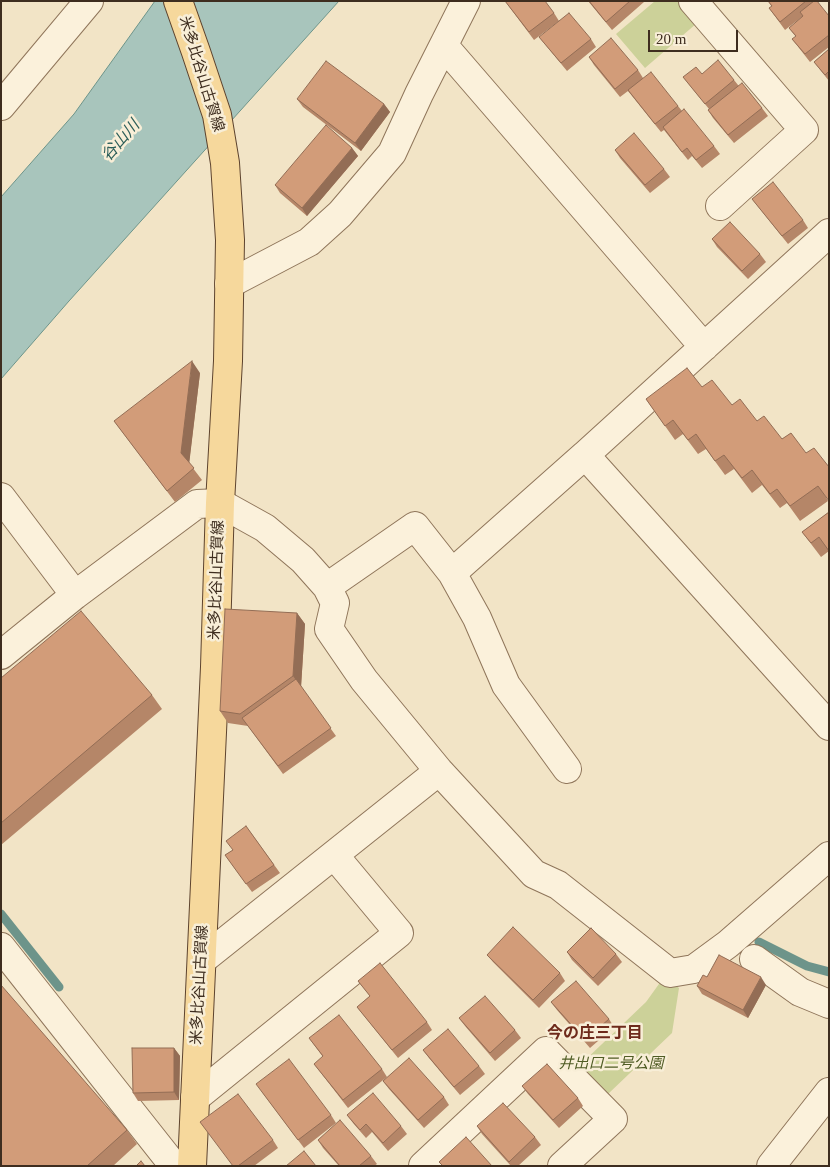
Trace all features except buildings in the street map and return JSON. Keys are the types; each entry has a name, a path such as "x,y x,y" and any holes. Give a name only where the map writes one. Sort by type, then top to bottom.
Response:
{"main road":[{"name":"米多比谷山古賀線","path":"178,1 216,115 225,163 230,240 228,361 220,504 215,667 192,1166"}],"street":[{"path":"1,106 89,1"},
{"path":"229,284 309,242 340,214 392,153 419,94 466,1"},
{"path":"693,1 804,130 720,206"},
{"path":"444,46 704,347"},
{"path":"452,574 827,239"},
{"path":"585,455 829,726"},
{"path":"1,497 75,595"},
{"path":"1,655 75,595 197,504 220,504 265,528 303,560 328,587 335,603 329,630 364,680 439,771 534,874 558,885 670,973 694,969 728,944 829,856"},
{"path":"328,587 415,526 452,574 477,618 506,685 567,769"},
{"path":"202,960 439,771"},
{"path":"195,1098 399,933 334,855"},
{"path":"1,947 174,1166"},
{"path":"754,958 800,992 829,1004"},
{"path":"423,1166 546,1051 613,1119 562,1166"},
{"path":"771,1166 829,1092"}],"green space":[{"path":"655,1 680,1 697,23 645,68 616,34"},
{"name":"井出口二号公園","path":"664,977 679,988 672,1033 608,1094 580,1065 646,1002"}],"water":[{"name":"谷山川","path":"155,1 339,1 1,379 1,197 74,114"}],"waterway":[{"path":"1,914 59,987"},
{"path":"759,942 807,966 829,972"}],"district":[{"name":"今の庄三丁目","path":"595,1034"}]}
